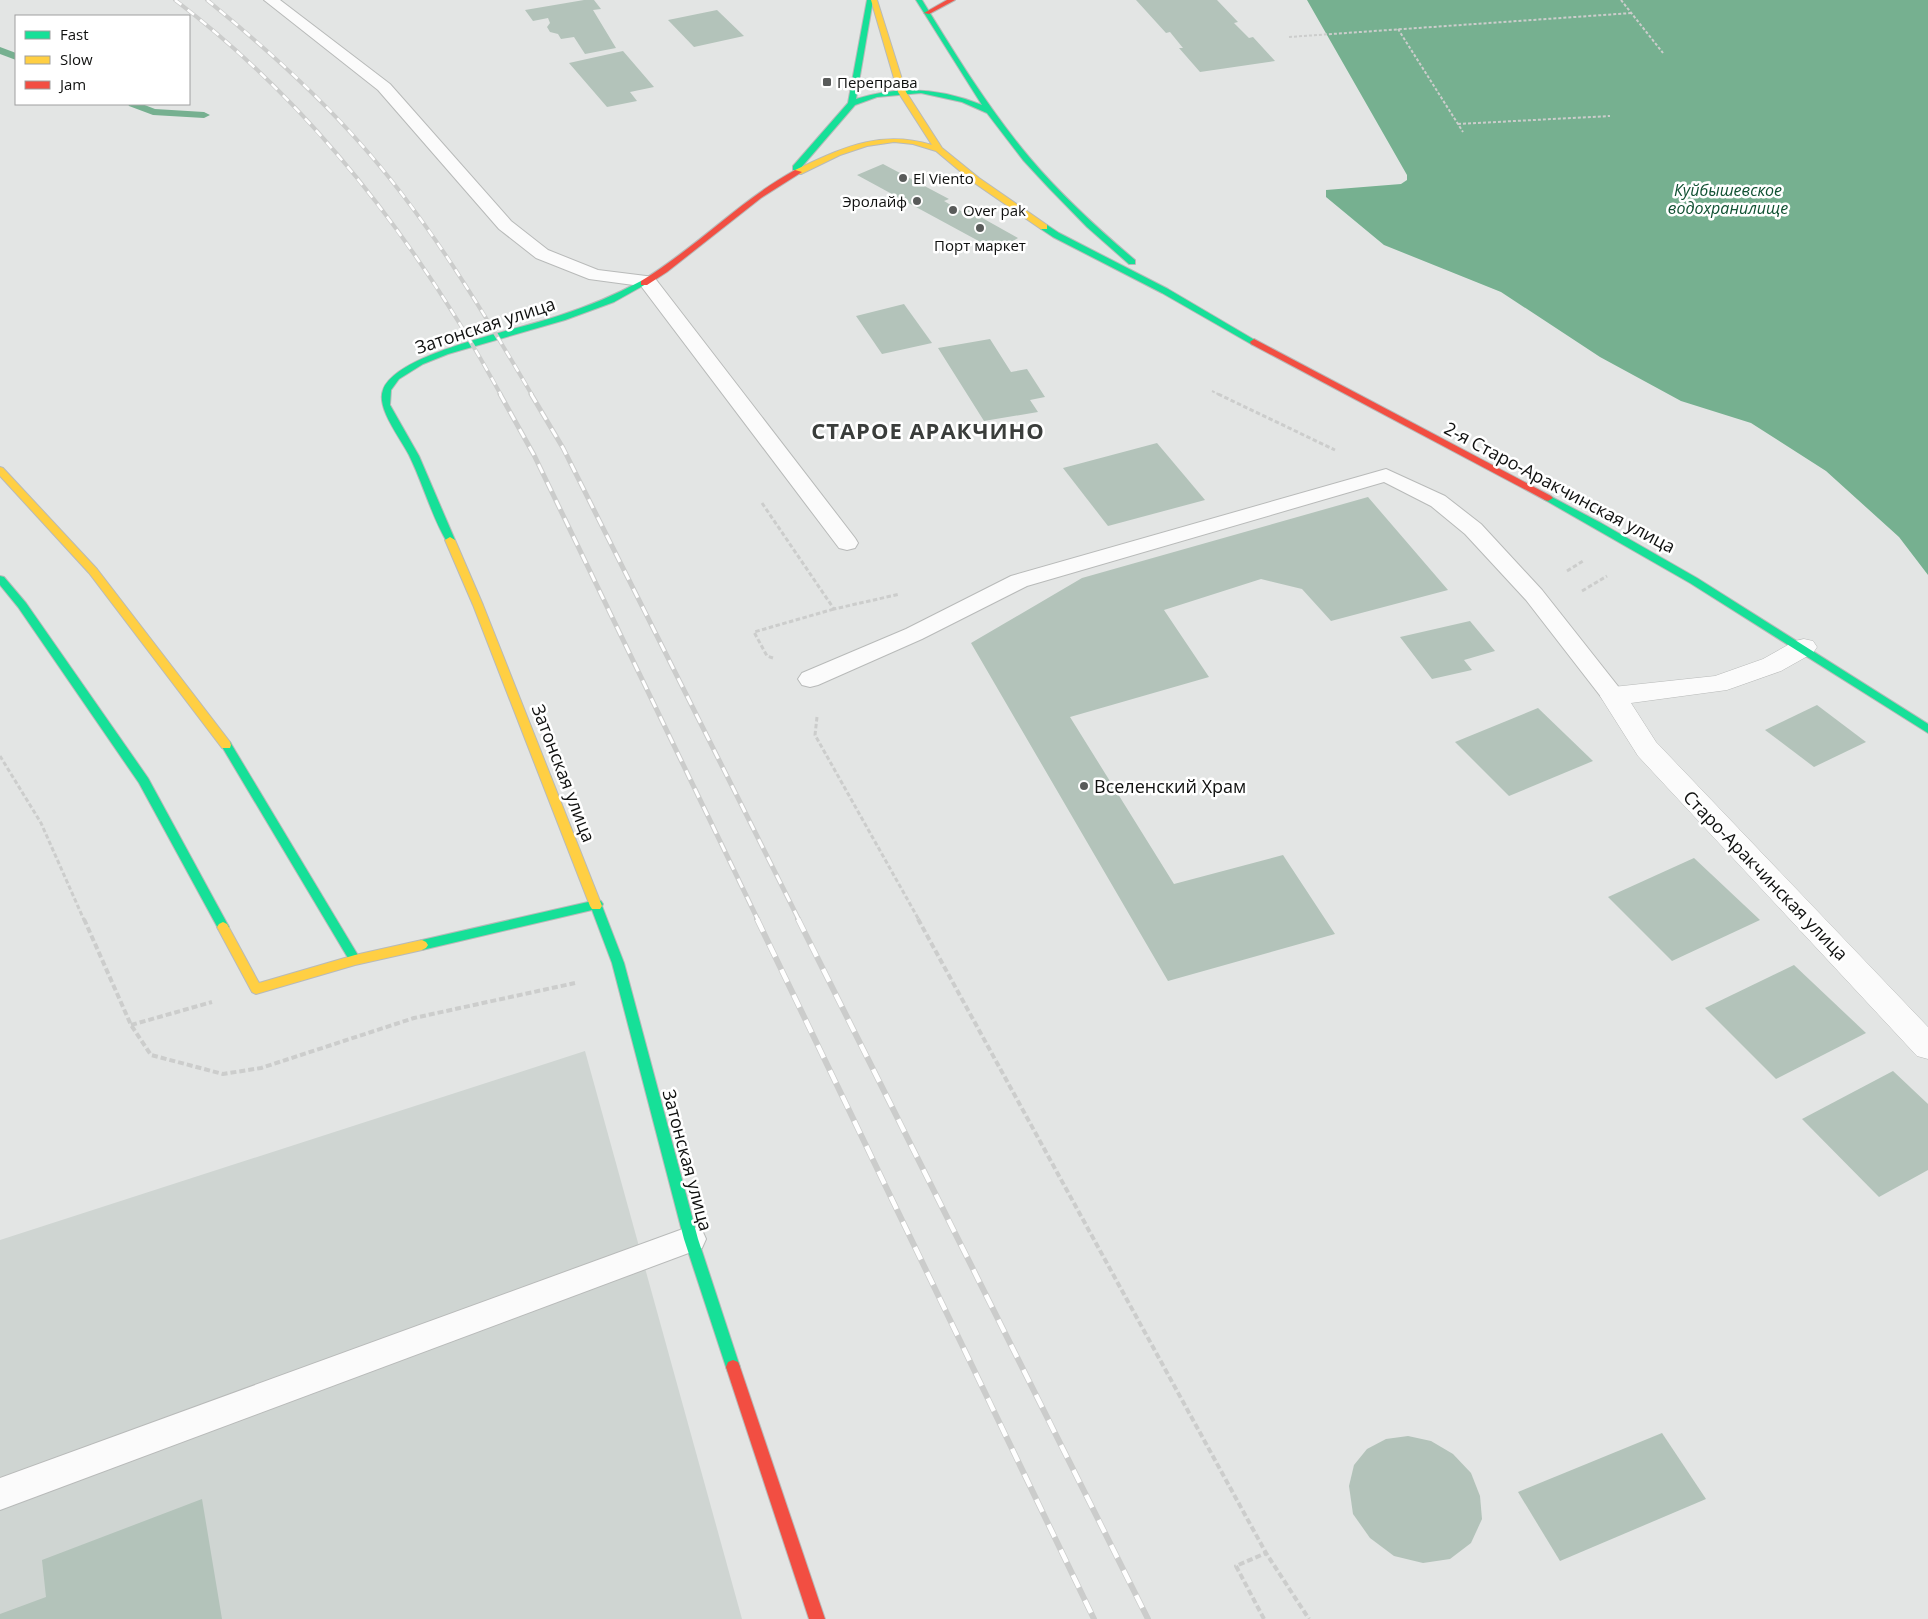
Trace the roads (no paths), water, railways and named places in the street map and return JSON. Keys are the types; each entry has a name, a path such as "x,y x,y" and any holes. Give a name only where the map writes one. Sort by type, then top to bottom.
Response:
{"main road":[{"path":"852,103 870,0"},
{"path":"874,0 902,92 939,149"},
{"name":"2-я Старо-Аракчинская улица","path":"919,0 993,114 1042,177 1089,225 1165,291"},
{"path":"927,13 952,0"},
{"name":"Затонская улица","path":"787,177 852,103 876,94 921,91 946,95 964,100 993,114"},
{"name":"Затонская улица","path":"817,1619 691,1240 621,971 597,904 478,605 414,456 386,405 387,390 396,378 420,362 445,352 499,338 562,318 610,300 647,281 787,177 849,148 880,142 908,141 939,149"},
{"name":"2-я Старо-Аракчинская улица","path":"939,149 976,180 1056,235 1165,291 1241,336 1608,530 1804,647 1928,729"},
{"path":"0,470 93,571 227,747 355,960"},
{"path":"0,579 22,605 144,781 256,989 355,960 597,904"}],"street":[{"path":"1614,696 1718,684 1772,665 1804,647"},
{"name":"Старо-Аракчинская улица","path":"1614,696 1647,749 1928,1046"}],"lane":[{"path":"271,0 384,88 505,225 542,254 596,275 647,281 847,543"},
{"path":"810,679 914,634 1019,581 1386,475 1438,502 1473,529 1534,595 1614,696"},
{"path":"0,1494 691,1240"}],"water":[{"name":"Куйбышевское водохранилище","path":"1307,0 1928,0 1928,575 1899,537 1826,471 1751,423 1681,401 1600,357 1501,292 1384,245 1326,197 1326,190 1401,184 1407,180 1407,175"}],"waterway":[{"path":"0,50 15,57"},
{"path":"136,105 153,112 204,115"}],"railway":[{"path":"175,0 225,41 272,84 317,131 359,180 435,285 501,395"},
{"path":"207,0 305,86 384,171 408,201 452,264 532,395"},
{"path":"500,394 534,455 758,920"},
{"path":"531,394 563,448 799,920"},
{"path":"757,919 1094,1619"},
{"path":"798,919 1148,1619"}],"place":[{"name":"Переправа","path":"827,82"},
{"name":"El Viento","path":"903,178"},
{"name":"Эролайф","path":"917,201"},
{"name":"Over pak","path":"953,210"},
{"name":"Порт маркет","path":"980,228"},
{"name":"Вселенский Храм","path":"1084,786"}],"district":[{"name":"СТАРОЕ АРАКЧИНО","path":"928,430"}]}
